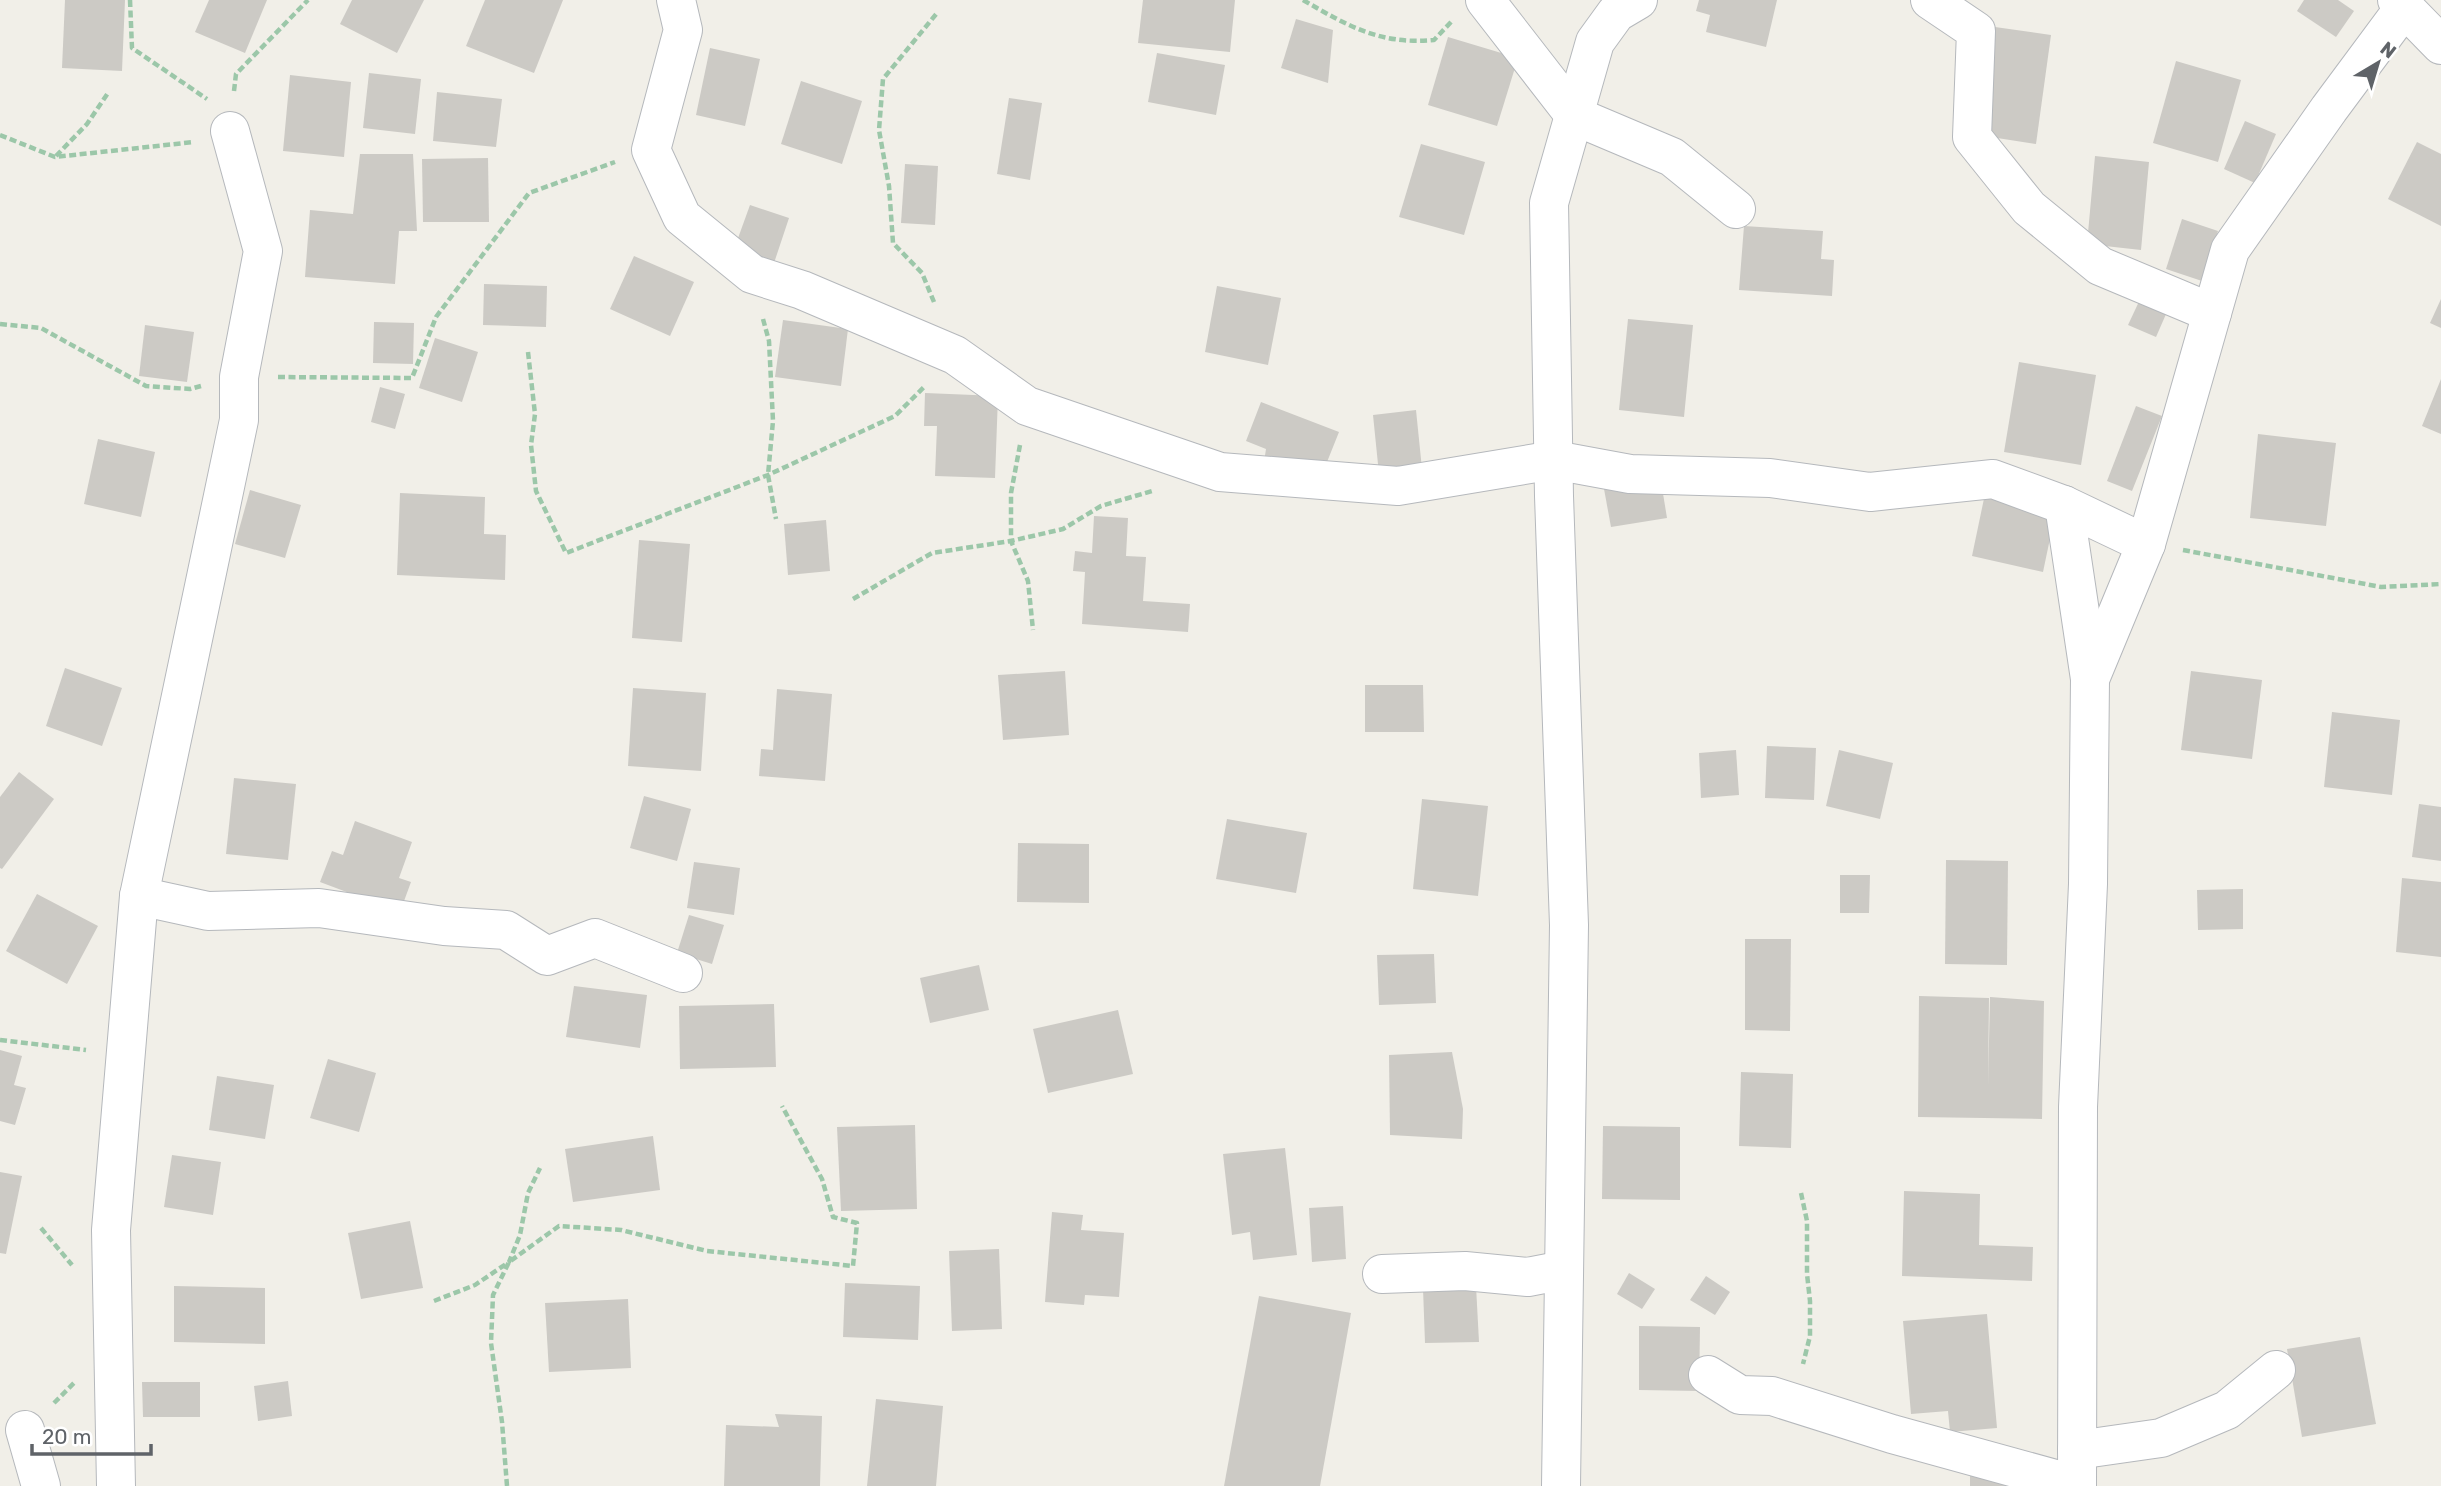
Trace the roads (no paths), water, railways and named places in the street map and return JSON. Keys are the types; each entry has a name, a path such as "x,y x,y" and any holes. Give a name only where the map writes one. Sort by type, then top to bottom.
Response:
{"street":[{"path":"676,0 683,30 651,150 681,217 752,274 802,290 955,355 1027,406 1220,472 1398,486 1554,460 1630,474 1770,478 1870,492 1993,479 2064,505 2146,544"},
{"path":"1561,1486 1569,925 1554,460 1549,203 1595,42 1616,13 1638,0"},
{"path":"1930,0 1976,31 1972,137 2029,208 2100,266 2212,313"},
{"path":"2090,680 2146,544 2230,250 2401,4 2441,45"},
{"path":"1472,6 1575,116 1672,157 1736,209"},
{"path":"116,1486 111,1230 139,895 239,420 239,377 263,251 230,131"},
{"path":"2064,505 2090,680 2088,884 2078,1107 2077,1474"},
{"path":"139,895 208,911 319,908 444,926 506,930 548,956 595,938 682,973"},
{"path":"1382,1274 1465,1271 1528,1277 1564,1270"},
{"path":"1708,1375 1740,1395 1772,1396 1892,1434 2077,1474 2227,1410 2276,1370"},
{"path":"25,1430 41,1486"}]}
